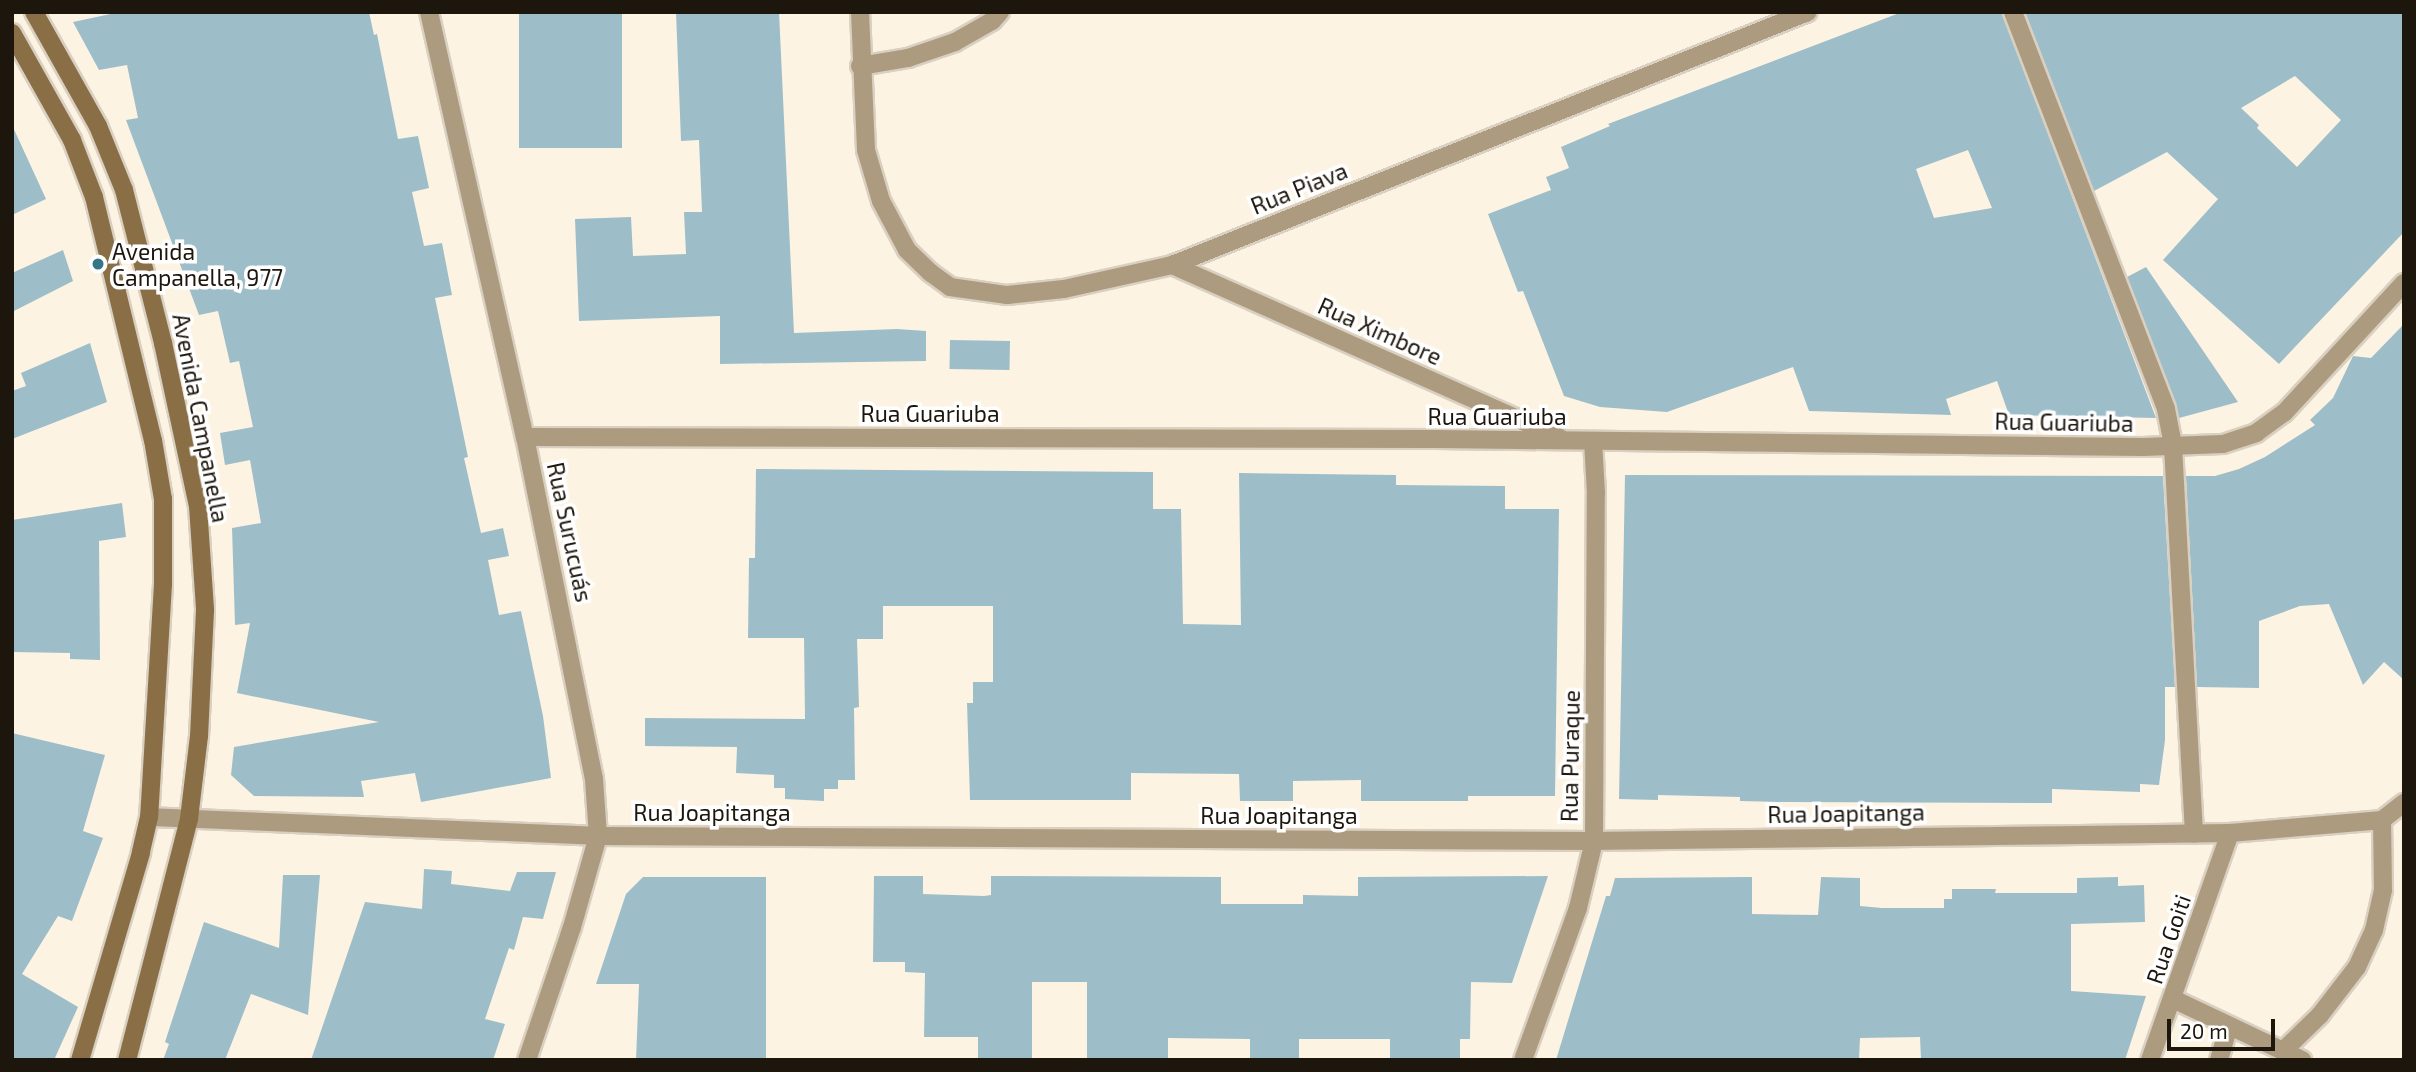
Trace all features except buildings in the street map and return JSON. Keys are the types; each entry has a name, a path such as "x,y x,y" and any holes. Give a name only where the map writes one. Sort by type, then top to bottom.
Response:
{"main road":[{"name":"Avenida Campanella","path":"34,12 99,126 124,190 160,331 198,506 205,610 199,736 189,819 127,1060"},
{"path":"12,33 72,140 94,197 153,440 163,499 163,584 149,817 141,853 80,1060"}],"street":[{"name":"Rua Surucuás","path":"429,12 575,671 594,779 598,836 572,927 527,1060"},
{"name":"Rua Piava","path":"860,12 860,66 866,150 881,201 907,250 950,287 1007,295 1053,291 1172,265 1808,12"},
{"path":"860,66 908,58 955,42 992,21 1000,12"},
{"path":"2013,12 2166,409 2173,446 2194,833"},
{"name":"Rua Ximbore","path":"1172,265 1569,441"},
{"name":"Rua Guariuba","path":"524,437 2173,446 2223,444 2256,433 2284,413 2404,284"},
{"name":"Rua Puraque","path":"1523,1060 1578,908 1594,841 1596,493 1593,441"},
{"path":"2283,1051 2320,1014 2357,967 2374,930 2383,890 2382,820 2404,803"},
{"name":"Rua Joapitanga","path":"149,817 598,836 1594,841 2230,833 2382,820"},
{"name":"Rua Goiti","path":"2150,1060 2230,833"},
{"path":"2173,999 2228,1028 2302,1060"},
{"path":"2219,1060 2228,1028"}],"place":[{"name":"Avenida Campanella, 977","path":"98,264"}]}
